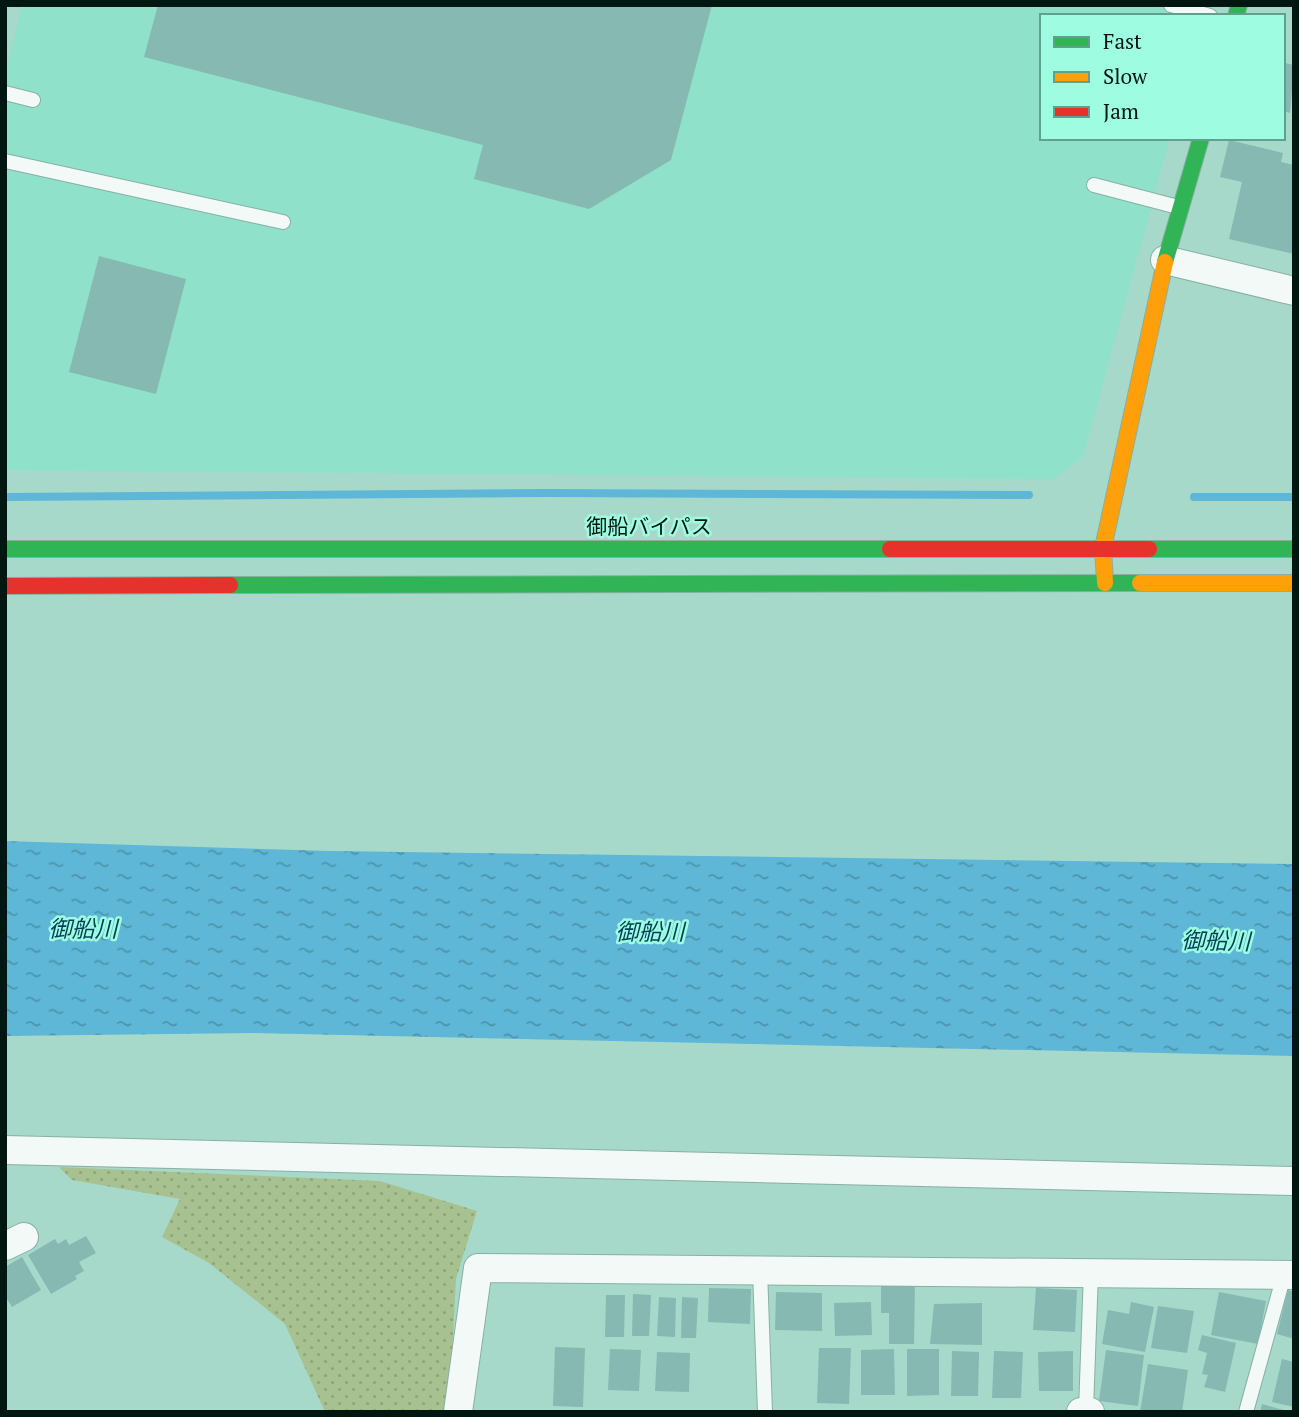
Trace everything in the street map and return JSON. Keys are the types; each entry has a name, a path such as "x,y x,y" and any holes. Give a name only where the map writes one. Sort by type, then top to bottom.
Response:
{"main road":[{"path":"1105,583 1103,548 1165,260 1200,140"},
{"name":"御船バイパス","path":"5,549 1294,550"},
{"path":"5,586 1294,583"}],"street":[{"path":"1165,260 1294,290"},
{"path":"5,1150 1294,1181"},
{"path":"458,1412 478,1268 1289,1275"}],"lane":[{"path":"1171,5 1203,14"},
{"path":"5,93 33,100"},
{"path":"5,161 283,222"},
{"path":"1094,185 1181,207"},
{"path":"760,1270 765,1412"},
{"path":"1086,1411 1091,1272"},
{"path":"1246,1412 1289,1275"}],"shaded area":[{"path":"22,5 1206,5 1204,14 1040,14 1040,140 1169,140 1083,457 1054,479 5,470 5,77"},
{"path":"59,1167 380,1181 477,1211 456,1279 449,1412 325,1412 285,1324 209,1263 162,1237 180,1199 72,1180"}],"water":[{"name":"御船川","path":"5,841 331,851 1294,864 1294,1056 253,1033 5,1036"}],"building":[{"path":"158,5 712,5 671,160 589,209 474,179 483,145 144,57"},
{"path":"1285,63 1294,65 1290,113 1285,112"},
{"path":"1229,140 1283,153 1281,162 1294,165 1294,254 1229,239 1242,182 1220,177"},
{"path":"99,256 186,279 156,394 69,372"},
{"path":"86,1236 96,1253 79,1262 84,1271 75,1276 77,1279 51,1294 28,1255 55,1239 58,1244 66,1239 69,1245"},
{"path":"22,1257 41,1290 12,1307 5,1296 5,1267"},
{"path":"881,1283 915,1283 914,1344 889,1344 889,1313 881,1313"},
{"path":"709,1288 751,1289 750,1324 708,1322"},
{"path":"1036,1288 1077,1290 1075,1332 1033,1330"},
{"path":"1288,1290 1294,1292 1294,1339 1277,1334"},
{"path":"776,1292 822,1293 822,1331 775,1330"},
{"path":"1219,1292 1266,1301 1258,1344 1211,1335"},
{"path":"633,1294 651,1295 649,1336 632,1336"},
{"path":"606,1295 625,1295 624,1337 605,1337"},
{"path":"659,1297 676,1298 675,1337 657,1336"},
{"path":"682,1297 698,1298 696,1338 681,1338"},
{"path":"871,1302 872,1335 835,1336 834,1303"},
{"path":"1131,1302 1154,1307 1145,1352 1102,1344 1108,1310 1129,1314"},
{"path":"982,1303 982,1345 930,1344 934,1304"},
{"path":"1158,1306 1194,1311 1187,1353 1151,1348"},
{"path":"1202,1335 1236,1343 1225,1392 1204,1387 1208,1375 1202,1374 1207,1353 1198,1350"},
{"path":"555,1347 585,1348 583,1407 553,1406"},
{"path":"819,1348 851,1348 849,1404 817,1403"},
{"path":"610,1349 641,1350 639,1391 608,1390"},
{"path":"894,1349 895,1395 861,1395 861,1350"},
{"path":"907,1349 939,1349 939,1395 907,1396"},
{"path":"1106,1350 1144,1355 1138,1406 1099,1401"},
{"path":"952,1351 979,1352 978,1396 951,1396"},
{"path":"994,1351 1023,1352 1021,1398 992,1398"},
{"path":"1073,1351 1073,1391 1039,1391 1038,1352"},
{"path":"657,1352 690,1353 689,1392 655,1391"},
{"path":"1282,1359 1294,1362 1294,1407 1272,1402"},
{"path":"1148,1364 1188,1370 1182,1412 1140,1412"},
{"path":"1262,1404 1287,1411 1287,1412 1260,1412"}],"waterway":[{"path":"5,497 547,493 1029,495"},
{"path":"1194,497 1294,497"}],"traffic: fast":[{"path":"1237,14 1239,5"},
{"path":"1165,262 1200,140"},
{"path":"5,549 890,549"},
{"path":"1149,549 1294,549"},
{"path":"230,585 1140,583"}],"traffic: slow":[{"path":"1105,583 1103,548 1165,262"},
{"path":"1140,583 1294,583"}],"traffic: jam":[{"path":"890,549 1149,549"},
{"path":"5,586 230,585"}]}
